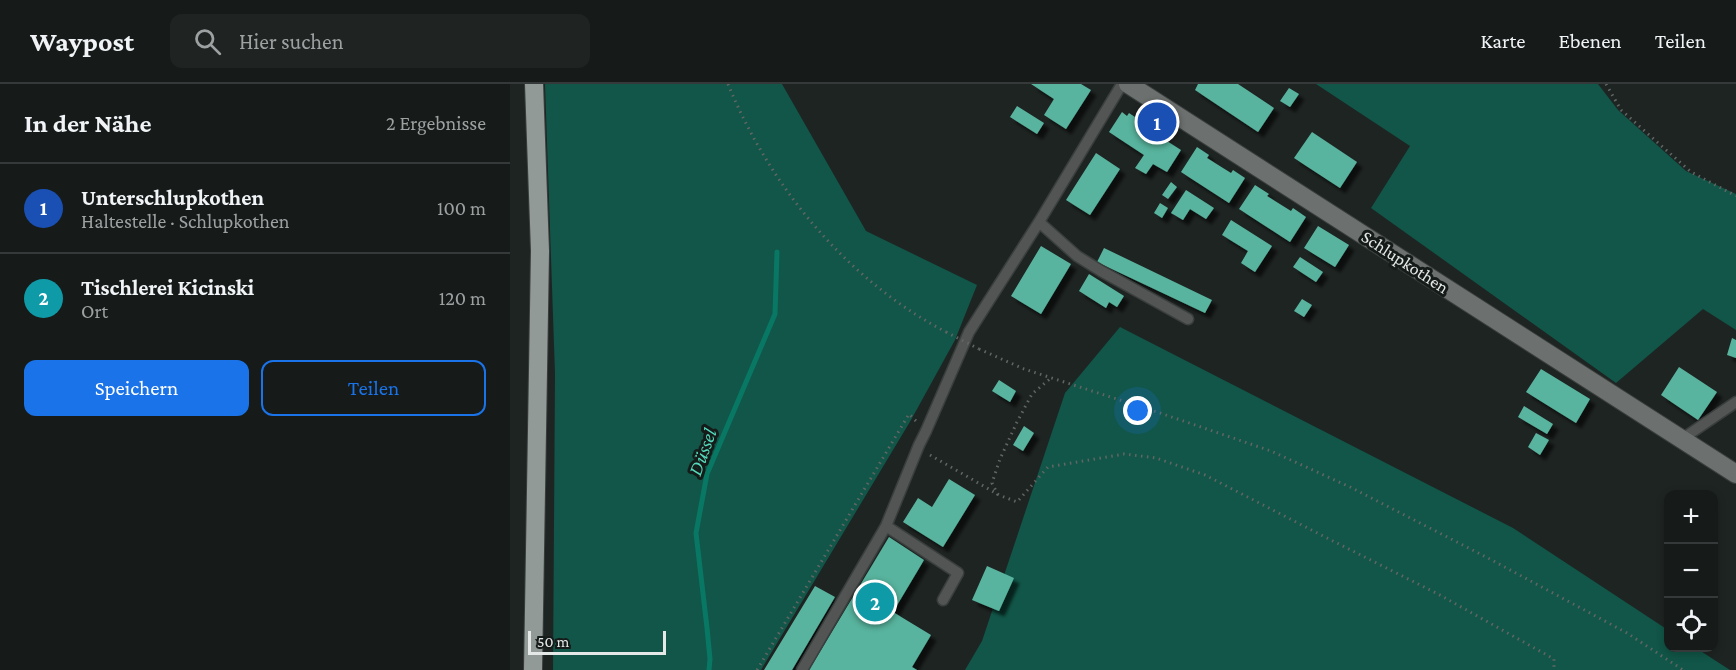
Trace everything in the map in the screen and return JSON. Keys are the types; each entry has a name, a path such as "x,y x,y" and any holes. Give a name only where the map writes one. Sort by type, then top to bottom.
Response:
{"highway":[{"path":"533,670 540,251 534,84"}],"main road":[{"name":"Schlupkothen","path":"1128,84 1736,474"}],"lane":[{"path":"802,670 886,526 969,332 1040,222 1122,84"},
{"path":"1040,222 1077,256 1188,319"},
{"path":"1682,440 1736,402"},
{"path":"886,526 958,573 943,600"}],"path":[{"path":"728,84 759,149 783,185 838,252 903,308 979,349 1024,369 1238,439 1271,451 1350,487 1627,633 1683,670"},
{"path":"1606,84 1621,110 1691,172 1736,196"},
{"path":"999,495 992,483 1000,459 1032,394 1051,378"},
{"path":"757,670 909,414 926,431 930,456 999,495 1017,502 1048,468 1124,454 1156,458 1205,475 1438,594 1554,659 1554,670"}],"green space":[{"path":"545,84 782,84 866,231 977,285 955,340 911,420 761,670 553,670 555,374"},
{"path":"1316,84 1598,84 1618,110 1686,171 1736,194 1736,330 1703,309 1616,383 1371,208 1410,146"},
{"path":"1120,327 1513,528 1664,627 1664,652 1702,652 1730,670 965,670 982,641 1065,393"}],"building":[{"path":"1031,84 1081,84 1091,90 1066,129 1044,115 1054,99"},
{"path":"1198,84 1238,84 1274,108 1258,132 1195,90"},
{"path":"1289,88 1299,94 1290,107 1280,101"},
{"path":"1017,106 1044,123 1037,134 1010,117"},
{"path":"1122,112 1127,116 1129,113 1144,123 1142,125 1181,150 1167,172 1153,164 1146,174 1135,168 1144,155 1109,132"},
{"path":"1312,132 1357,162 1340,188 1294,158"},
{"path":"1197,147 1209,155 1207,158 1231,173 1233,170 1245,178 1229,203 1181,172"},
{"path":"1096,153 1120,169 1090,215 1066,200"},
{"path":"1171,182 1177,187 1168,199 1162,195"},
{"path":"1255,185 1269,194 1267,196 1291,211 1293,208 1306,217 1290,242 1239,209"},
{"path":"1186,190 1214,208 1206,219 1190,209 1183,220 1171,213"},
{"path":"1160,203 1168,208 1162,218 1154,213"},
{"path":"1231,220 1272,246 1255,272 1241,263 1248,251 1222,235"},
{"path":"1318,226 1349,245 1335,267 1304,248"},
{"path":"1041,246 1071,264 1041,314 1011,296"},
{"path":"1104,248 1212,300 1205,313 1097,262"},
{"path":"1300,257 1323,272 1316,282 1293,267"},
{"path":"1089,274 1124,296 1117,307 1109,302 1106,308 1079,291"},
{"path":"1302,299 1312,305 1304,317 1294,311"},
{"path":"1732,338 1736,340 1736,358 1727,355"},
{"path":"1679,367 1717,392 1698,420 1661,395"},
{"path":"1541,369 1590,399 1576,423 1526,392"},
{"path":"999,380 1016,391 1010,402 992,391"},
{"path":"1524,406 1553,424 1547,434 1518,417"},
{"path":"1024,426 1034,433 1023,451 1013,445"},
{"path":"1536,433 1549,440 1540,455 1528,447"},
{"path":"949,479 975,495 943,547 903,522 918,498 932,507"},
{"path":"889,537 924,560 893,612 931,635 912,667 917,670 809,670"},
{"path":"987,566 1014,578 999,611 972,600"},
{"path":"815,586 835,597 792,670 764,670"}],"waterway":[{"name":"Düssel","path":"709,670 710,659 696,533 707,474 775,314 777,252"}],"place":[{"name":"Unterschlupkothen","path":"1157,122"},
{"name":"Tischlerei Kicinski","path":"875,602"}]}
